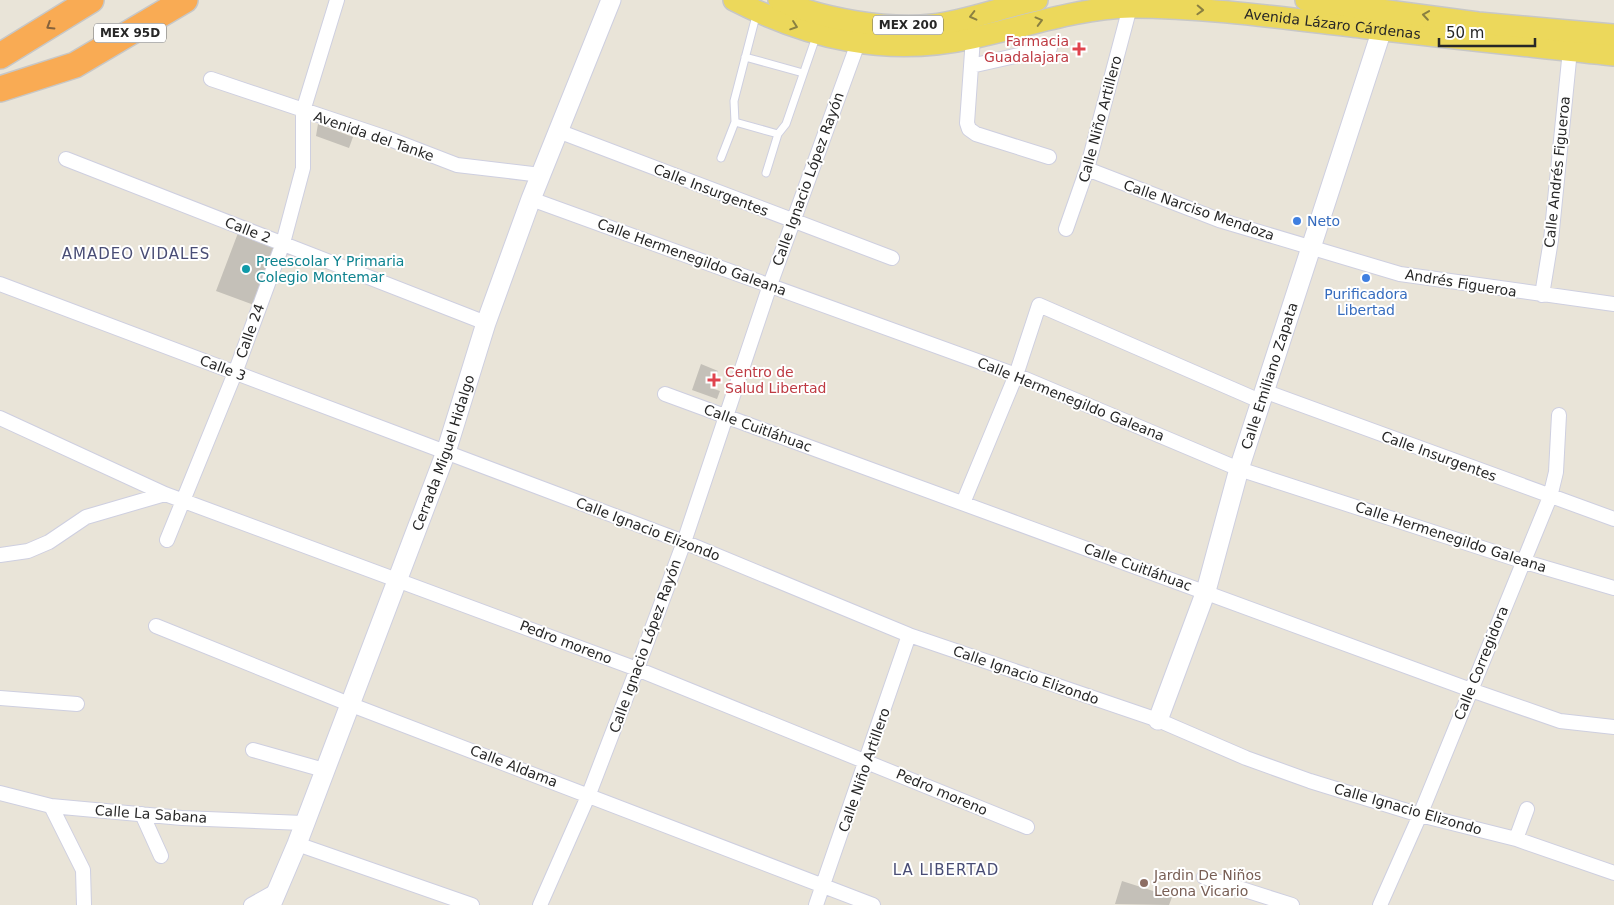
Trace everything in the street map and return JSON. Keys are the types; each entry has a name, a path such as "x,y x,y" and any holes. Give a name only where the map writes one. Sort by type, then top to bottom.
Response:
{"highway":[{"path":"0,56 91,0"},
{"name":"MEX 95D","path":"0,89 75,66 185,0"}],"main road":[{"name":"Avenida Lázaro Cárdenas","path":"734,0 757,12 817,34 858,43 908,47 973,38 1054,17 1090,11 1130,8 1226,11 1614,55"},
{"name":"MEX 200","path":"779,0 818,13 876,24 906,25 941,23 1037,0"},
{"name":"Avenida Lázaro Cárdenas","path":"1306,0 1390,5 1478,23 1614,35"}],"street":[{"name":"Calle 24","path":"167,540 235,373 283,243 303,168 303,111 337,0"},
{"name":"Cerrada Miguel Hidalgo","path":"274,898 297,844 303,823 446,452 486,323 531,199 611,0"},
{"name":"Calle Emiliano Zapata","path":"1158,720 1206,592 1239,469 1390,5"},
{"name":"Calle Niño Artillero","path":"1066,229 1087,169 1130,8"},
{"path":"973,38 967,123 969,130 976,134 1049,157"},
{"name":"Calle Ignacio López Rayón","path":"540,905 589,794 684,542 770,285 858,43"},
{"path":"971,66 1050,48"},
{"name":"Calle Andrés Figueroa","path":"1542,295 1551,240 1570,50"},
{"name":"Avenida del Tanke","path":"211,79 387,138 457,165 541,175"},
{"name":"Calle Insurgentes","path":"558,131 892,258"},
{"name":"Calle 2","path":"66,159 486,323"},
{"name":"Calle Narciso Mendoza","path":"1087,169 1219,220 1312,248"},
{"name":"Calle Hermenegildo Galeana","path":"531,199 1016,375 1239,469 1522,561 1614,588"},
{"name":"Andrés Figueroa","path":"1312,248 1400,274 1614,304"},
{"name":"Calle 3","path":"0,284 446,452"},
{"name":"Calle Insurgentes","path":"1016,375 1039,306 1262,396 1614,519"},
{"path":"963,504 1016,375"},
{"name":"Calle Cuitláhuac","path":"665,394 1470,690 1560,721 1614,727"},
{"name":"Calle Corregidora","path":"1380,905 1420,814 1522,561 1550,497 1556,472 1559,415"},
{"name":"Pedro moreno","path":"0,418 165,494 637,668 1027,827"},
{"name":"Calle Ignacio Elizondo","path":"446,452 684,542 909,635 1158,720 1246,758 1310,781 1420,814 1516,839 1614,873"},
{"path":"0,555 28,551 49,542 86,517 165,494"},
{"name":"Calle Aldama","path":"156,626 349,704 589,794 873,905"},
{"name":"Calle Niño Artillero","path":"816,905 868,761 909,635"},
{"path":"0,698 77,704"},
{"path":"252,750 324,770"},
{"name":"Calle La Sabana","path":"0,793 50,806 142,814 303,823"},
{"path":"50,806 83,870 84,905"},
{"path":"1516,839 1527,809"},
{"path":"142,814 161,856"},
{"path":"297,844 472,905"},
{"path":"1204,877 1292,905"},
{"path":"251,905 274,898"}],"lane":[{"path":"722,158 736,122 734,101 757,12"},
{"path":"766,173 778,134 786,124 817,34"},
{"path":"745,57 803,73"},
{"path":"736,122 778,134"}],"building":[{"path":"318,124 353,137 349,148 316,136"},
{"name":"Preescolar Y Primaria Colegio Montemar","path":"238,233 276,247 254,305 216,291"},
{"path":"701,364 718,371 711,388 720,391 717,399 692,390"},
{"path":"1122,881 1172,897 1169,905 1115,904"}],"place":[{"name":"Farmacia Guadalajara","path":"1079,49"},
{"name":"Neto","path":"1297,221"},
{"name":"Preescolar Y Primaria Colegio Montemar","path":"246,269"},
{"name":"Purificadora Libertad","path":"1366,278"},
{"name":"Centro de Salud Libertad","path":"714,380"},
{"name":"Jardin De Niños Leona Vicario","path":"1144,883"}],"district":[{"name":"AMADEO VIDALES","path":"136,254"},
{"name":"LA LIBERTAD","path":"946,870"}]}
